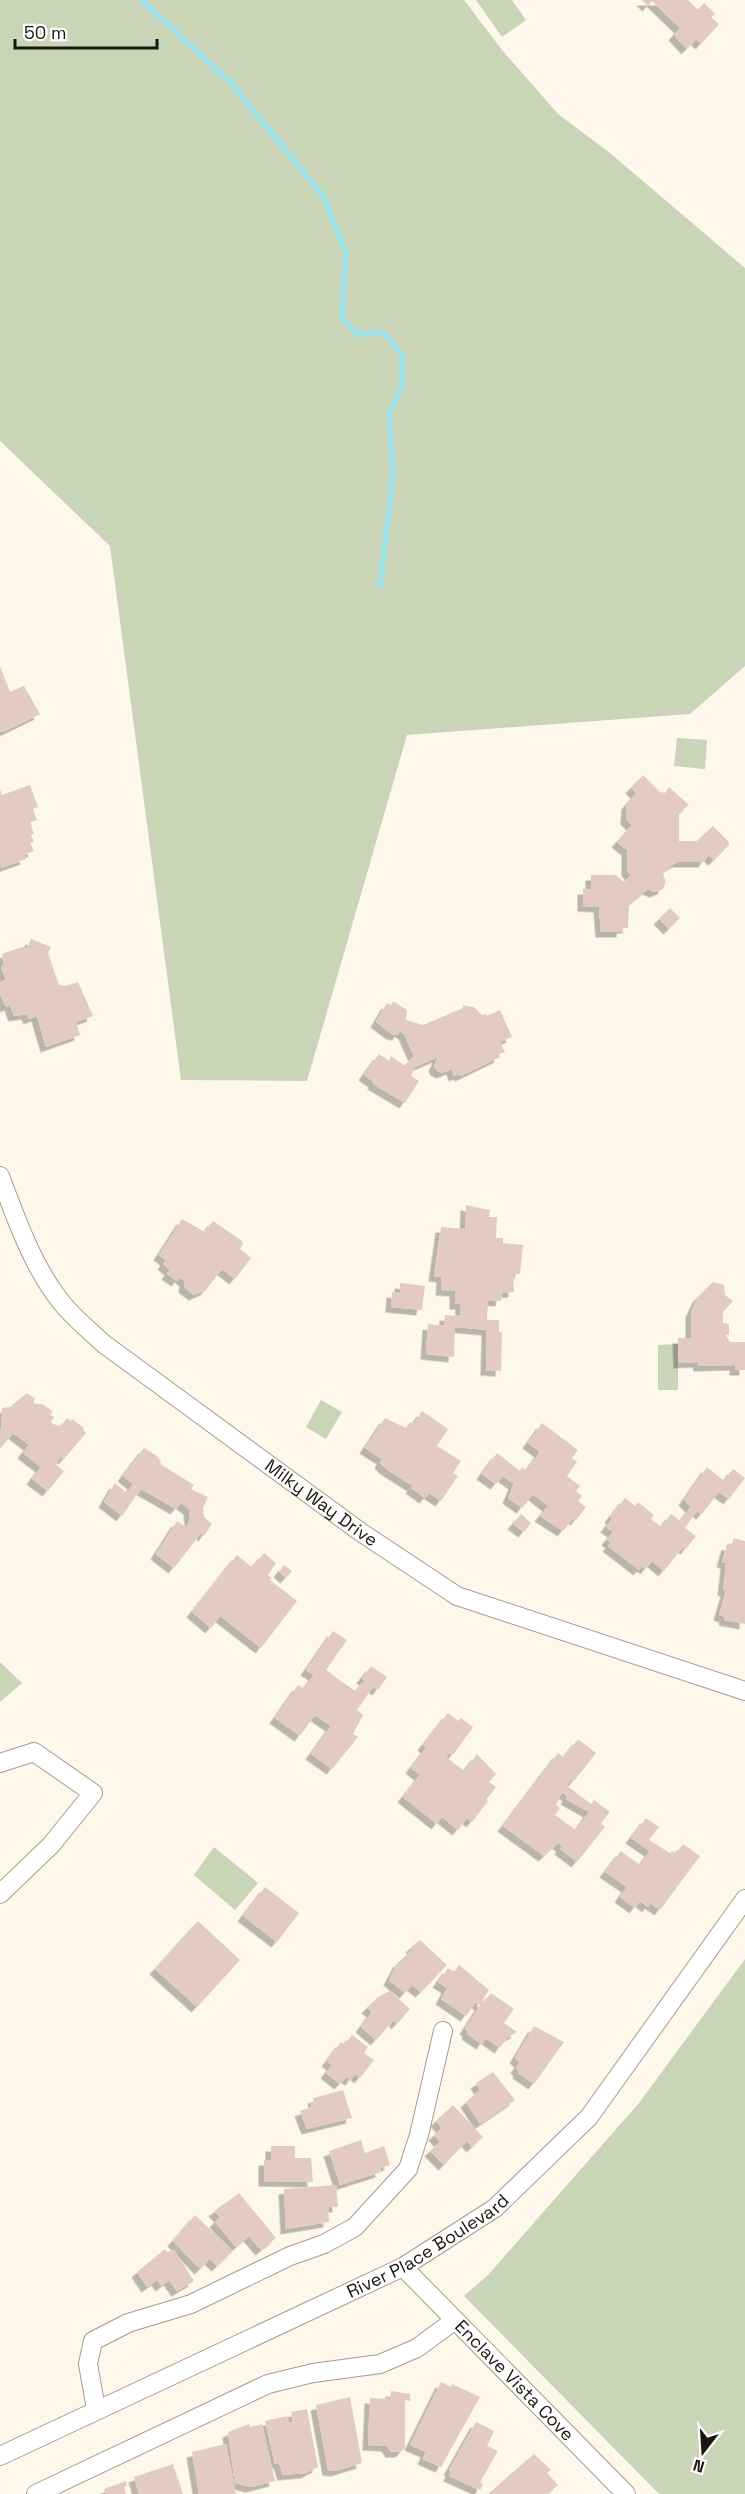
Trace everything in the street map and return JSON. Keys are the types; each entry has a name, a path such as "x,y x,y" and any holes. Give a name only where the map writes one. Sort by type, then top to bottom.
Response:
{"street":[{"name":"Milky Way Drive","path":"0,1176 35,1259 57,1297 71,1314 104,1344 362,1533 458,1596 745,1691"},
{"path":"0,1763 34,1752 93,1793 51,1845 0,1894"},
{"name":"River Place Boulevard","path":"0,2456 403,2266 495,2208 589,2117 745,1899"},
{"path":"96,2409 88,2364 93,2341 128,2323 191,2304 290,2256 324,2244 355,2227 383,2198 408,2169 419,2135 443,2031"},
{"name":"Enclave Vista Cove","path":"403,2266 626,2494"},
{"path":"36,2494 268,2384 313,2373 380,2364 417,2348 455,2320"}],"green space":[{"path":"0,0 464,0 502,50 558,114 610,153 745,268 745,666 690,714 407,735 307,1081 181,1080 110,546 0,441"},
{"path":"476,0 512,0 526,20 502,37"},
{"path":"677,738 707,740 705,769 674,766"},
{"path":"678,1344 678,1390 658,1390 658,1345"},
{"path":"321,1400 342,1412 326,1439 306,1427"},
{"path":"0,1662 22,1683 0,1702"},
{"path":"214,1847 258,1883 235,1910 194,1875"},
{"path":"745,1959 745,2494 659,2494 464,2296 488,2275 639,2103"}],"building":[{"path":"642,0 688,0 698,10 704,3 715,14 711,17 719,24 701,44 696,39 687,49 674,35 680,28 652,1 648,6"},
{"path":"0,666 10,692 24,686 40,714 3,732 0,731"},
{"path":"643,775 660,792 665,793 669,787 689,805 679,813 679,841 697,841 713,826 729,842 729,845 714,860 708,855 704,862 677,862 668,868 663,874 666,882 663,889 655,892 648,889 629,904 628,928 622,928 622,932 601,932 599,907 583,906 583,889 591,889 591,875 616,875 624,882 631,875 627,871 627,850 617,842 632,825 626,819 627,804 636,793 631,788"},
{"path":"30,785 38,807 33,809 37,820 30,822 34,842 30,843 34,851 24,855 26,859 1,868 0,789 2,795"},
{"path":"670,908 680,918 669,929 659,919"},
{"path":"31,939 51,947 48,953 59,985 65,986 78,982 93,1016 76,1022 80,1035 46,1047 37,1016 29,1019 27,1014 14,1016 10,1005 6,1007 0,994 0,982 6,980 1,967 4,966 2,954 25,946 26,951"},
{"path":"393,1001 407,1010 406,1020 423,1025 463,1008 462,1005 474,1007 482,1015 487,1016 500,1010 512,1037 500,1042 505,1052 499,1054 500,1057 461,1076 459,1074 454,1076 452,1069 442,1073 436,1070 434,1066 438,1057 415,1067 411,1076 419,1081 405,1103 373,1084 374,1082 364,1075 379,1054 389,1061 391,1056 405,1066 414,1056 404,1034 400,1031 398,1035 392,1034 376,1022 387,1003 391,1005"},
{"path":"466,1205 490,1210 489,1217 497,1217 496,1238 503,1238 503,1243 523,1245 520,1274 513,1274 514,1292 502,1293 501,1301 488,1300 487,1320 499,1320 499,1332 502,1332 501,1371 486,1370 487,1330 455,1327 454,1357 426,1354 428,1324 444,1326 445,1315 460,1316 461,1304 455,1304 455,1291 441,1290 442,1277 434,1276 441,1227 465,1229"},
{"path":"182,1219 205,1232 213,1221 242,1241 240,1249 251,1258 235,1279 222,1269 206,1290 194,1295 184,1287 185,1281 180,1277 177,1281 167,1274 170,1270 163,1264 166,1260 159,1255"},
{"path":"713,1282 724,1285 725,1295 733,1301 723,1312 723,1323 729,1324 729,1335 726,1335 730,1342 745,1342 745,1370 735,1370 735,1365 699,1366 698,1362 679,1363 678,1338 691,1338 691,1312 698,1297"},
{"path":"400,1283 425,1286 422,1310 391,1307 392,1292 400,1293"},
{"path":"27,1393 35,1399 33,1402 43,1404 53,1412 50,1415 54,1417 51,1422 53,1424 61,1426 67,1418 71,1421 72,1419 84,1428 86,1433 64,1459 61,1457 55,1464 64,1471 48,1491 32,1479 41,1467 23,1453 29,1445 13,1433 0,1449 2,1408 10,1407"},
{"path":"422,1411 448,1429 437,1446 461,1461 453,1473 458,1476 441,1501 429,1493 425,1498 411,1488 413,1486 386,1469 380,1463 382,1459 365,1448 385,1418 406,1428 410,1422 414,1424"},
{"path":"542,1423 578,1450 572,1458 577,1462 567,1476 580,1486 576,1491 582,1496 578,1501 586,1507 563,1531 540,1516 548,1506 533,1494 522,1508 508,1498 514,1484 503,1476 496,1484 482,1474 497,1453 520,1471 522,1467 526,1471 540,1452 528,1443"},
{"path":"144,1448 158,1457 160,1464 194,1485 191,1489 208,1497 203,1508 204,1517 212,1524 204,1536 201,1533 174,1568 156,1554 177,1521 186,1527 190,1520 189,1509 181,1503 176,1509 141,1489 122,1516 104,1502 115,1483 127,1493 133,1484 123,1476"},
{"path":"707,1467 724,1481 733,1469 745,1478 729,1499 719,1492 702,1514 697,1511 685,1528 696,1536 686,1549 683,1547 664,1571 652,1561 646,1569 642,1566 639,1570 608,1546 611,1543 607,1540 613,1532 606,1527 612,1519 610,1517 625,1498 635,1506 638,1502 654,1515 651,1519 661,1527 671,1514 681,1521 691,1507 684,1500"},
{"path":"521,1514 531,1523 524,1532 513,1524"},
{"path":"734,1538 745,1541 745,1624 724,1620 725,1617 719,1615 726,1591 723,1590 726,1563 722,1562 727,1544 731,1546"},
{"path":"264,1553 276,1563 268,1575 272,1578 270,1580 297,1601 261,1648 220,1616 211,1628 192,1612 237,1555 252,1567"},
{"path":"284,1565 292,1571 286,1578 279,1572"},
{"path":"333,1631 347,1640 326,1670 355,1691 365,1680 362,1678 371,1666 387,1677 378,1690 373,1687 357,1710 363,1715 353,1734 358,1737 332,1769 311,1754 331,1726 315,1715 300,1736 275,1718 298,1685 304,1689 314,1675 306,1670"},
{"path":"448,1713 458,1721 461,1718 473,1727 453,1755 449,1753 446,1757 464,1771 477,1754 496,1774 489,1782 496,1787 486,1800 488,1801 472,1822 467,1818 458,1830 442,1817 437,1824 403,1797 420,1775 411,1768 426,1748 423,1745"},
{"path":"578,1739 596,1753 574,1781 571,1779 567,1786 591,1804 594,1800 610,1812 601,1823 605,1827 577,1862 560,1849 562,1847 558,1843 544,1856 503,1826 558,1753 564,1757","holes":["562,1792 568,1796 566,1799 589,1812 576,1830 555,1815 560,1808 556,1805"]},
{"path":"646,1818 659,1827 649,1840 670,1853 672,1851 676,1853 683,1844 700,1856 660,1910 650,1903 648,1907 640,1901 635,1908 620,1897 627,1887 605,1872 621,1851 640,1865 650,1851 631,1838"},
{"path":"265,1887 299,1913 277,1942 243,1916"},
{"path":"198,1921 240,1960 197,2007 155,1969"},
{"path":"420,1940 447,1965 421,1992 412,1985 405,1993 389,1980 399,1961 402,1963 401,1960 413,1949 411,1947"},
{"path":"459,1965 489,1990 482,2001 484,2002 491,1993 514,2009 504,2023 517,2032 507,2038 500,2048 486,2038 482,2044 467,2034 468,2031 465,2029 480,2005 476,2002 466,2016 441,1999 447,1988 438,1982 448,1968 454,1972"},
{"path":"390,1991 410,2009 397,2024 394,2020 376,2040 361,2027 372,2012 367,2008 378,1997"},
{"path":"534,2026 564,2042 534,2084 518,2073 516,2068 520,2062 515,2058"},
{"path":"352,2035 368,2047 364,2053 374,2060 360,2078 355,2074 351,2080 346,2077 340,2084 326,2073 332,2065 327,2061 341,2042 345,2045"},
{"path":"493,2072 515,2100 480,2124 466,2102 480,2090 476,2083"},
{"path":"343,2090 352,2118 307,2129 300,2111 312,2107 310,2104 314,2103 313,2098"},
{"path":"453,2105 483,2137 472,2147 467,2141 444,2165 430,2151 440,2142 434,2135 442,2128 436,2121"},
{"path":"361,2140 365,2153 384,2146 390,2165 380,2168 381,2172 340,2185 329,2151"},
{"path":"271,2146 295,2146 295,2158 311,2158 313,2182 264,2181 264,2160 271,2160"},
{"path":"336,2185 338,2207 328,2207 329,2222 286,2229 284,2189"},
{"path":"239,2193 276,2238 261,2250 249,2236 236,2247 215,2222 220,2217 214,2211"},
{"path":"195,2215 233,2251 217,2266 210,2259 200,2269 173,2241"},
{"path":"165,2249 167,2252 174,2250 194,2281 177,2291 169,2280 161,2286 157,2280 147,2287 137,2272"},
{"path":"441,2382 451,2387 452,2384 480,2397 441,2467 423,2459 426,2452 410,2445"},
{"path":"391,2391 410,2394 410,2401 405,2400 405,2448 401,2452 391,2452 387,2446 368,2445 370,2398 390,2399"},
{"path":"350,2397 362,2463 336,2471 328,2470 316,2405"},
{"path":"307,2409 318,2467 306,2473 283,2475 279,2463 275,2464 265,2421 287,2416 289,2423 293,2422 291,2412"},
{"path":"476,2422 494,2431 487,2446 498,2451 480,2482 483,2484 480,2490 449,2476 451,2471 449,2470"},
{"path":"249,2424 250,2427 262,2424 275,2481 251,2487 235,2483 228,2432"},
{"path":"226,2444 236,2494 199,2494 192,2452"},
{"path":"534,2454 551,2470 547,2473 558,2485 548,2494 488,2494"},
{"path":"173,2464 183,2494 139,2494 134,2477"},
{"path":"126,2481 127,2486 124,2487 126,2494 106,2494 104,2489"}],"waterway":[{"path":"142,0 233,85 324,197 346,253 342,319 358,334 385,333 402,355 402,387 389,414 393,475 380,586"}]}
